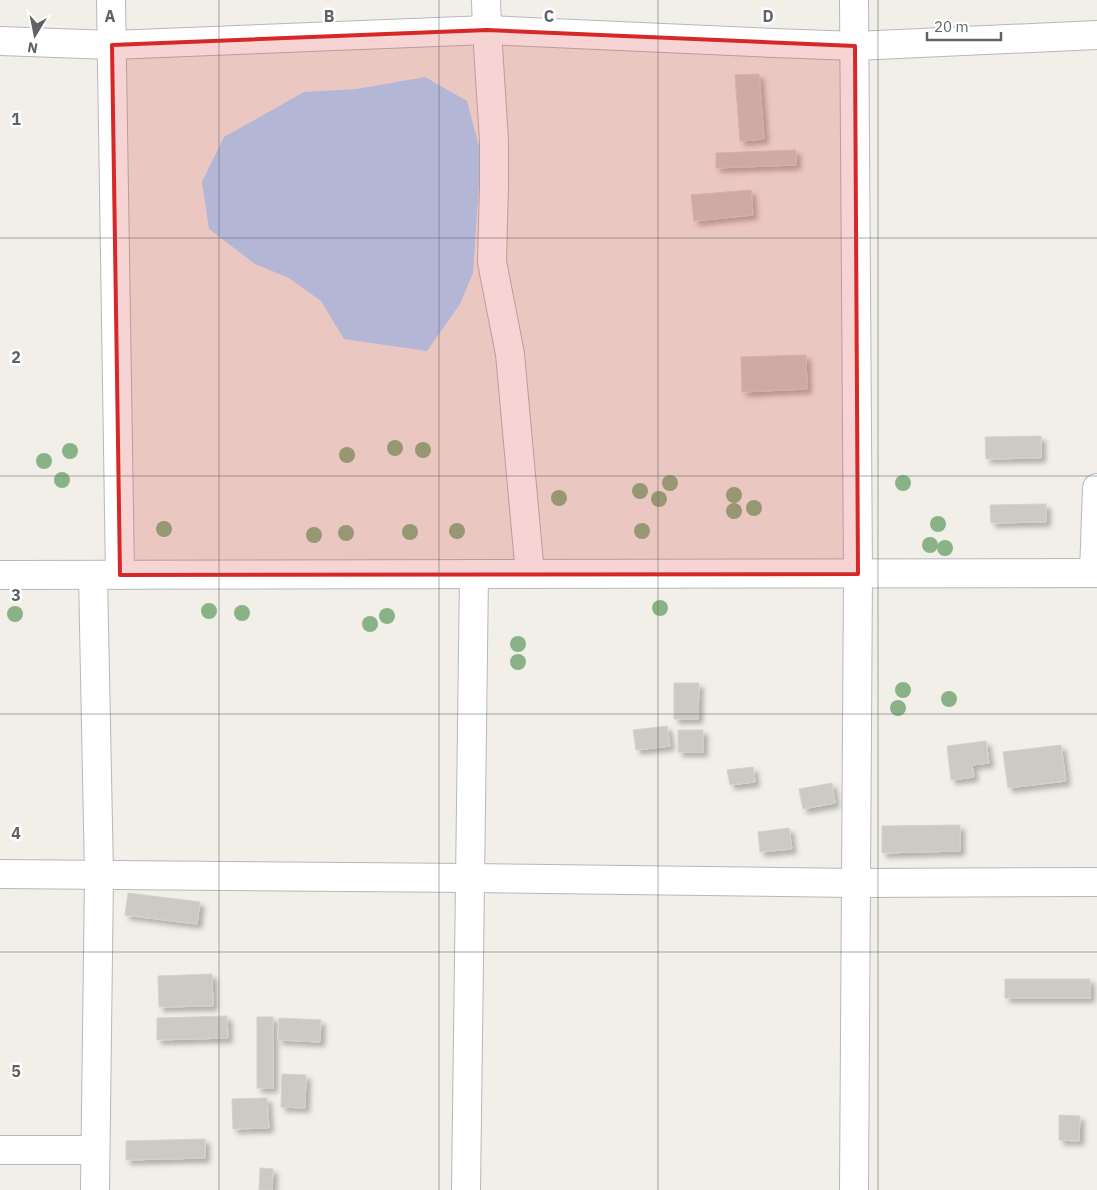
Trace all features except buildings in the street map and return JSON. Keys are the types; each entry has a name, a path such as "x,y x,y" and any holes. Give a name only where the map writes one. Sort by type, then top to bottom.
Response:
{"street":[{"path":"112,0 120,575"},
{"path":"486,0 494,141 492,262 510,354 530,574"},
{"path":"854,0 858,574 854,1190"},
{"path":"0,41 112,45 487,30 855,46 1097,35"},
{"path":"0,575 1095,573 1097,488"},
{"path":"466,1190 474,574"},
{"path":"93,575 98,875 95,1190"},
{"path":"0,874 856,883 1097,882"},
{"path":"0,1150 95,1150"}],"highlighted area":[{"path":"487,30 855,46 858,574 120,575 112,45"}],"water":[{"path":"425,77 467,101 481,154 473,273 460,304 427,351 344,339 321,301 289,278 255,264 209,229 202,182 224,137 304,92 357,89"}]}
